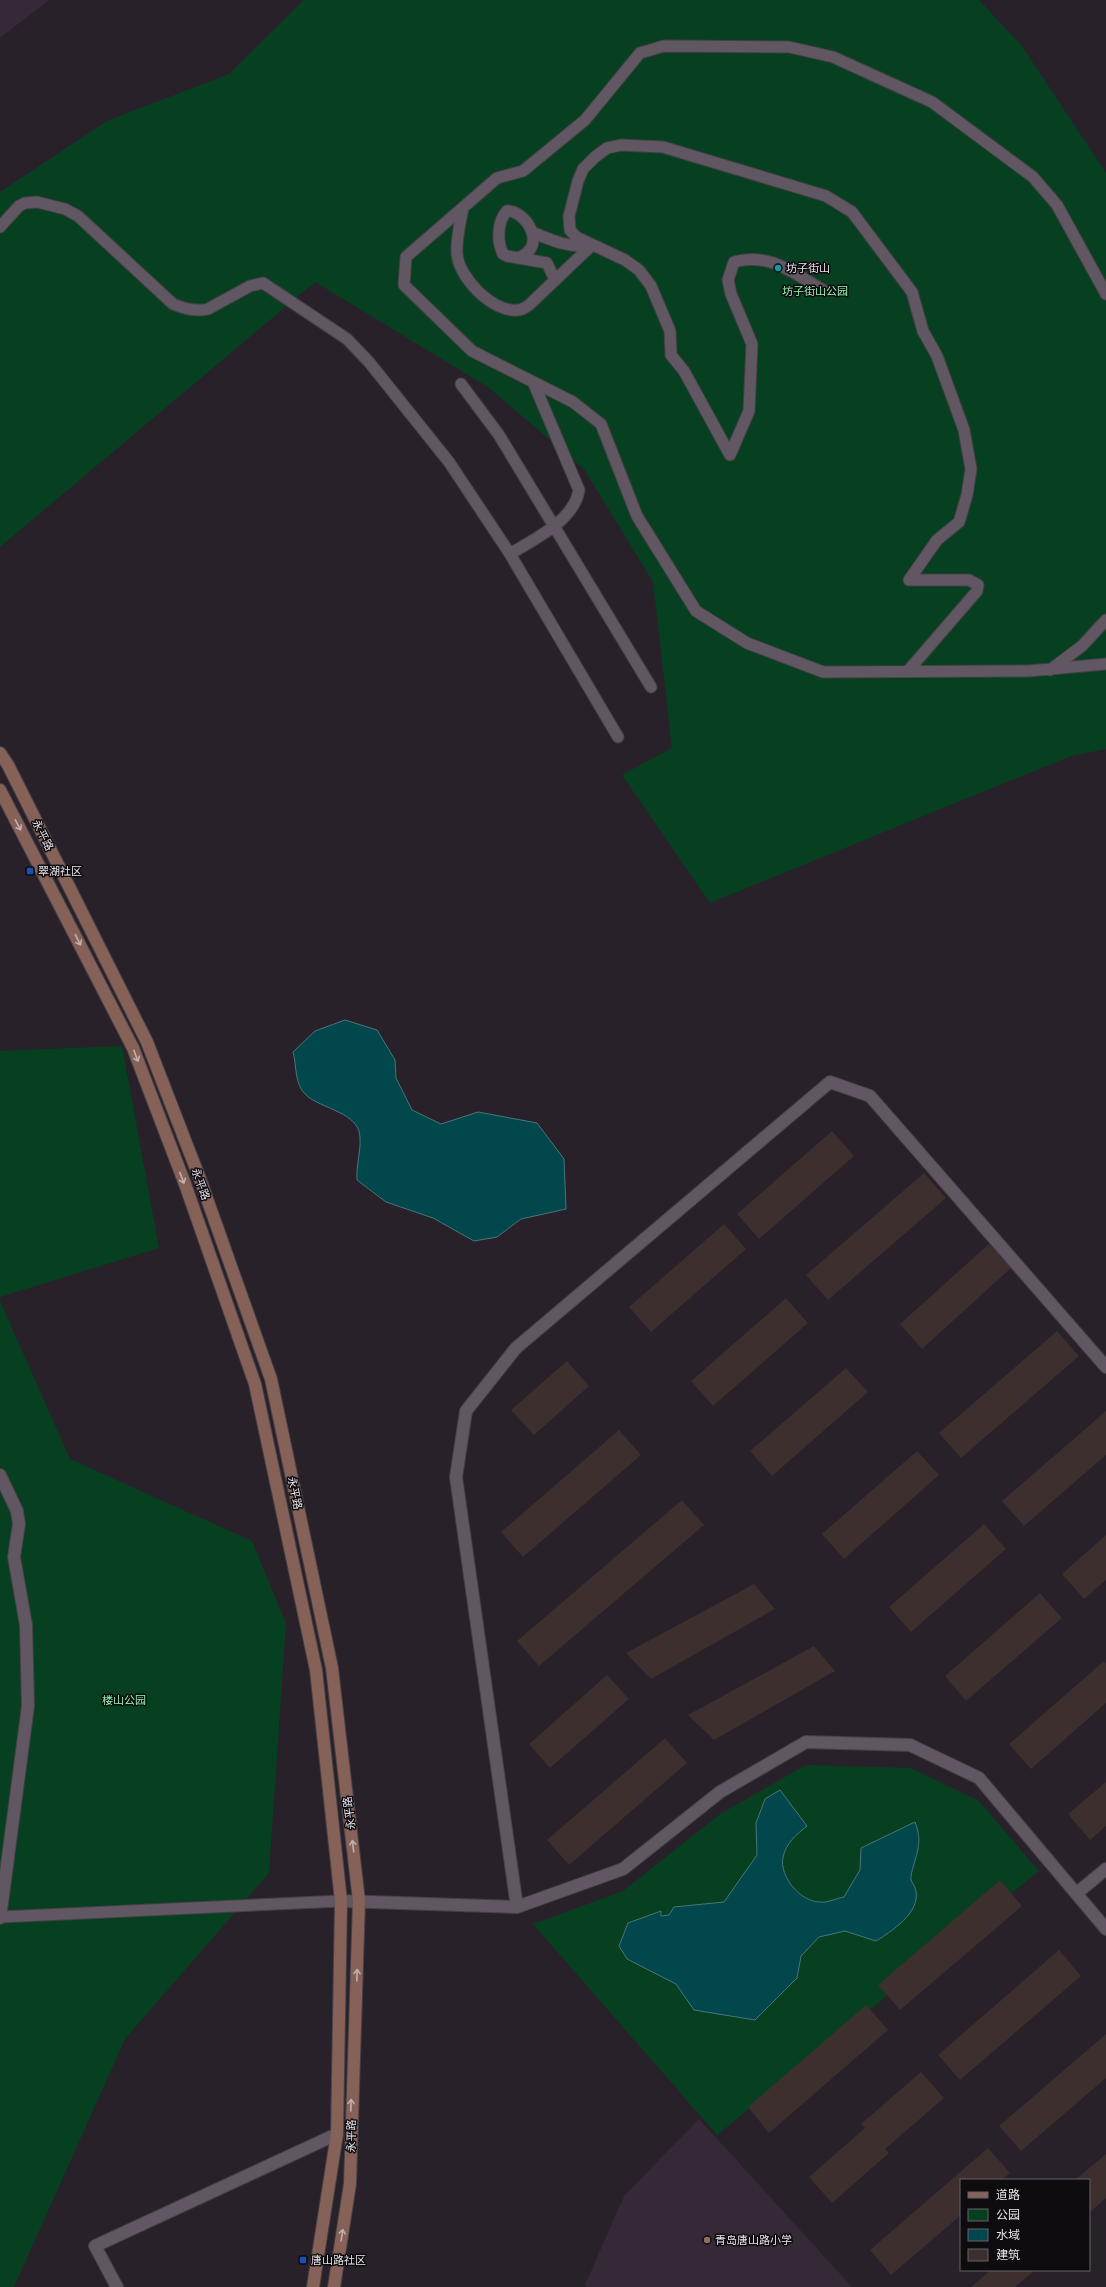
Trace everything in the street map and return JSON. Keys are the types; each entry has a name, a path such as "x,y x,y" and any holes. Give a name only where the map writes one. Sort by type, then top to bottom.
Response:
{"main road":[{"name":"永平路","path":"0,753 8,765 147,1042 200,1179 271,1379 332,1668 359,1901 350,2184 334,2287"},
{"name":"永平路","path":"0,790 133,1048 185,1184 255,1384 316,1670 341,1901 337,2134 313,2287"}],"street":[{"path":"517,1907 456,1477 466,1411 516,1348 830,1082 870,1096 1106,1367"},
{"path":"0,1475 17,1511 19,1524 14,1558 26,1625 28,1706 0,1918"},
{"path":"341,1901 517,1907 623,1869 720,1792 806,1742 910,1745 979,1778 1106,1929"},
{"path":"1077,1893 1106,1869"},
{"path":"117,2287 95,2246 337,2134"}],"lane":[{"path":"1106,294 1057,205 1033,177 932,102 833,57 789,47 664,46 640,53 585,120 523,171 497,178 406,257 404,285 472,351 534,384 573,402 601,424 637,516 696,611 746,643 823,672 1050,670 1106,664"},
{"path":"823,290 770,260 748,258 734,262 728,280 730,294 752,344 748,411 730,455 684,371 671,355 670,331 651,286 639,270 625,260 576,237 570,230 569,216 578,181 583,169 607,148 621,144 663,147 826,196 852,212 912,292 923,331 937,356 964,430 971,469 967,495 959,522 937,540 909,580 969,580 978,585 977,591 907,672"},
{"path":"0,227 19,206 25,203 37,202 65,210 78,216 173,304 192,310 208,309 250,286 263,283 333,328 369,362 449,462 510,554 618,737"},
{"path":"463,208 458,230 457,255 465,277 494,304 504,309 519,310 529,305 592,245"},
{"path":"518,258 531,251 534,246 532,232 525,220 518,213 507,211 502,216 500,221 501,249 507,256 518,258 547,263 555,280"},
{"path":"532,232 556,243 581,247 592,245"},
{"path":"461,384 499,435 651,687"},
{"path":"510,554 555,527 572,507 579,490 534,384"},
{"path":"1050,670 1082,646 1106,620"},
{"path":"0,1918 341,1901"}],"shaded area":[{"path":"0,0 49,0 0,38"},
{"name":"青岛唐山路小学","path":"699,2119 852,2287 587,2287 585,2285 624,2196"}],"green space":[{"name":"坊子街山公园","path":"304,0 979,0 1022,46 1106,173 1106,749 1071,756 710,903 622,775 672,748 653,582 584,469 488,387 315,282 0,547 0,192 107,121 229,74"},
{"path":"122,1046 159,1248 0,1297 0,1051"},
{"name":"楼山公园","path":"0,1301 70,1459 252,1541 286,1623 269,1873 125,2039 14,2287 0,2287"},
{"path":"806,1765 911,1768 979,1801 1039,1871 717,2135 533,1924 623,1891 720,1814"}],"water":[{"path":"345,1020 377,1030 395,1060 396,1078 412,1110 441,1124 478,1112 537,1123 564,1159 566,1209 521,1219 497,1237 474,1241 433,1218 386,1202 357,1180 360,1142 358,1129 346,1116 313,1100 302,1091 296,1075 293,1052 315,1031"},
{"path":"780,1790 807,1826 789,1843 783,1857 784,1872 793,1887 799,1893 813,1901 820,1902 826,1902 844,1897 860,1870 861,1848 915,1822 918,1830 919,1843 911,1876 911,1880 916,1891 914,1907 897,1927 876,1941 845,1931 819,1937 801,1956 797,1978 755,2020 694,2010 676,1984 627,1959 619,1946 628,1923 661,1911 661,1916 669,1915 674,1907 724,1902 757,1855 756,1823 765,1799"}],"building":[{"path":"832,1131 854,1156 759,1239 737,1214"},
{"path":"924,1173 946,1198 828,1300 806,1275"},
{"path":"724,1224 746,1249 651,1332 629,1307"},
{"path":"989,1244 1011,1268 922,1349 900,1324"},
{"path":"786,1298 808,1323 713,1406 691,1381"},
{"path":"1057,1331 1079,1356 961,1458 939,1433"},
{"path":"567,1361 589,1386 534,1435 511,1410"},
{"path":"846,1368 868,1392 772,1476 750,1451"},
{"path":"1106,1411 1106,1455 1024,1526 1002,1501"},
{"path":"619,1430 641,1455 523,1557 501,1532"},
{"path":"917,1451 939,1475 844,1559 822,1534"},
{"path":"682,1500 704,1525 539,1666 517,1641"},
{"path":"984,1524 1006,1549 911,1632 889,1607"},
{"path":"1106,1535 1106,1580 1084,1599 1062,1574"},
{"path":"754,1584 775,1609 651,1679 626,1653"},
{"path":"1040,1593 1062,1618 966,1701 945,1676"},
{"path":"814,1646 835,1671 714,1740 688,1715"},
{"path":"1104,1661 1106,1663 1106,1703 1031,1769 1009,1744"},
{"path":"607,1675 629,1699 550,1768 529,1744"},
{"path":"665,1738 687,1763 569,1865 547,1840"},
{"path":"1106,1782 1106,1826 1090,1840 1068,1814"},
{"path":"1000,1880 1022,1906 900,2010 878,1985"},
{"path":"1059,1950 1081,1976 960,2080 938,2055"},
{"path":"866,2005 888,2030 769,2133 748,2107"},
{"path":"1106,2034 1106,2078 1021,2151 999,2126"},
{"path":"921,2072 944,2098 885,2149 889,2153 832,2203 809,2177 865,2128 861,2124"},
{"path":"988,2148 1010,2173 1002,2179 960,2179 960,2216 891,2275 870,2250"},
{"path":"1106,2154 1106,2198 1090,2212 1090,2179 1076,2179"},
{"path":"990,2271 1034,2271 1015,2287 971,2287"}],"place":[{"name":"坊子街山","path":"778,268"},
{"name":"翠湖社区","path":"30,871"},
{"name":"青岛唐山路小学","path":"707,2240"},
{"name":"唐山路社区","path":"303,2260"}]}
